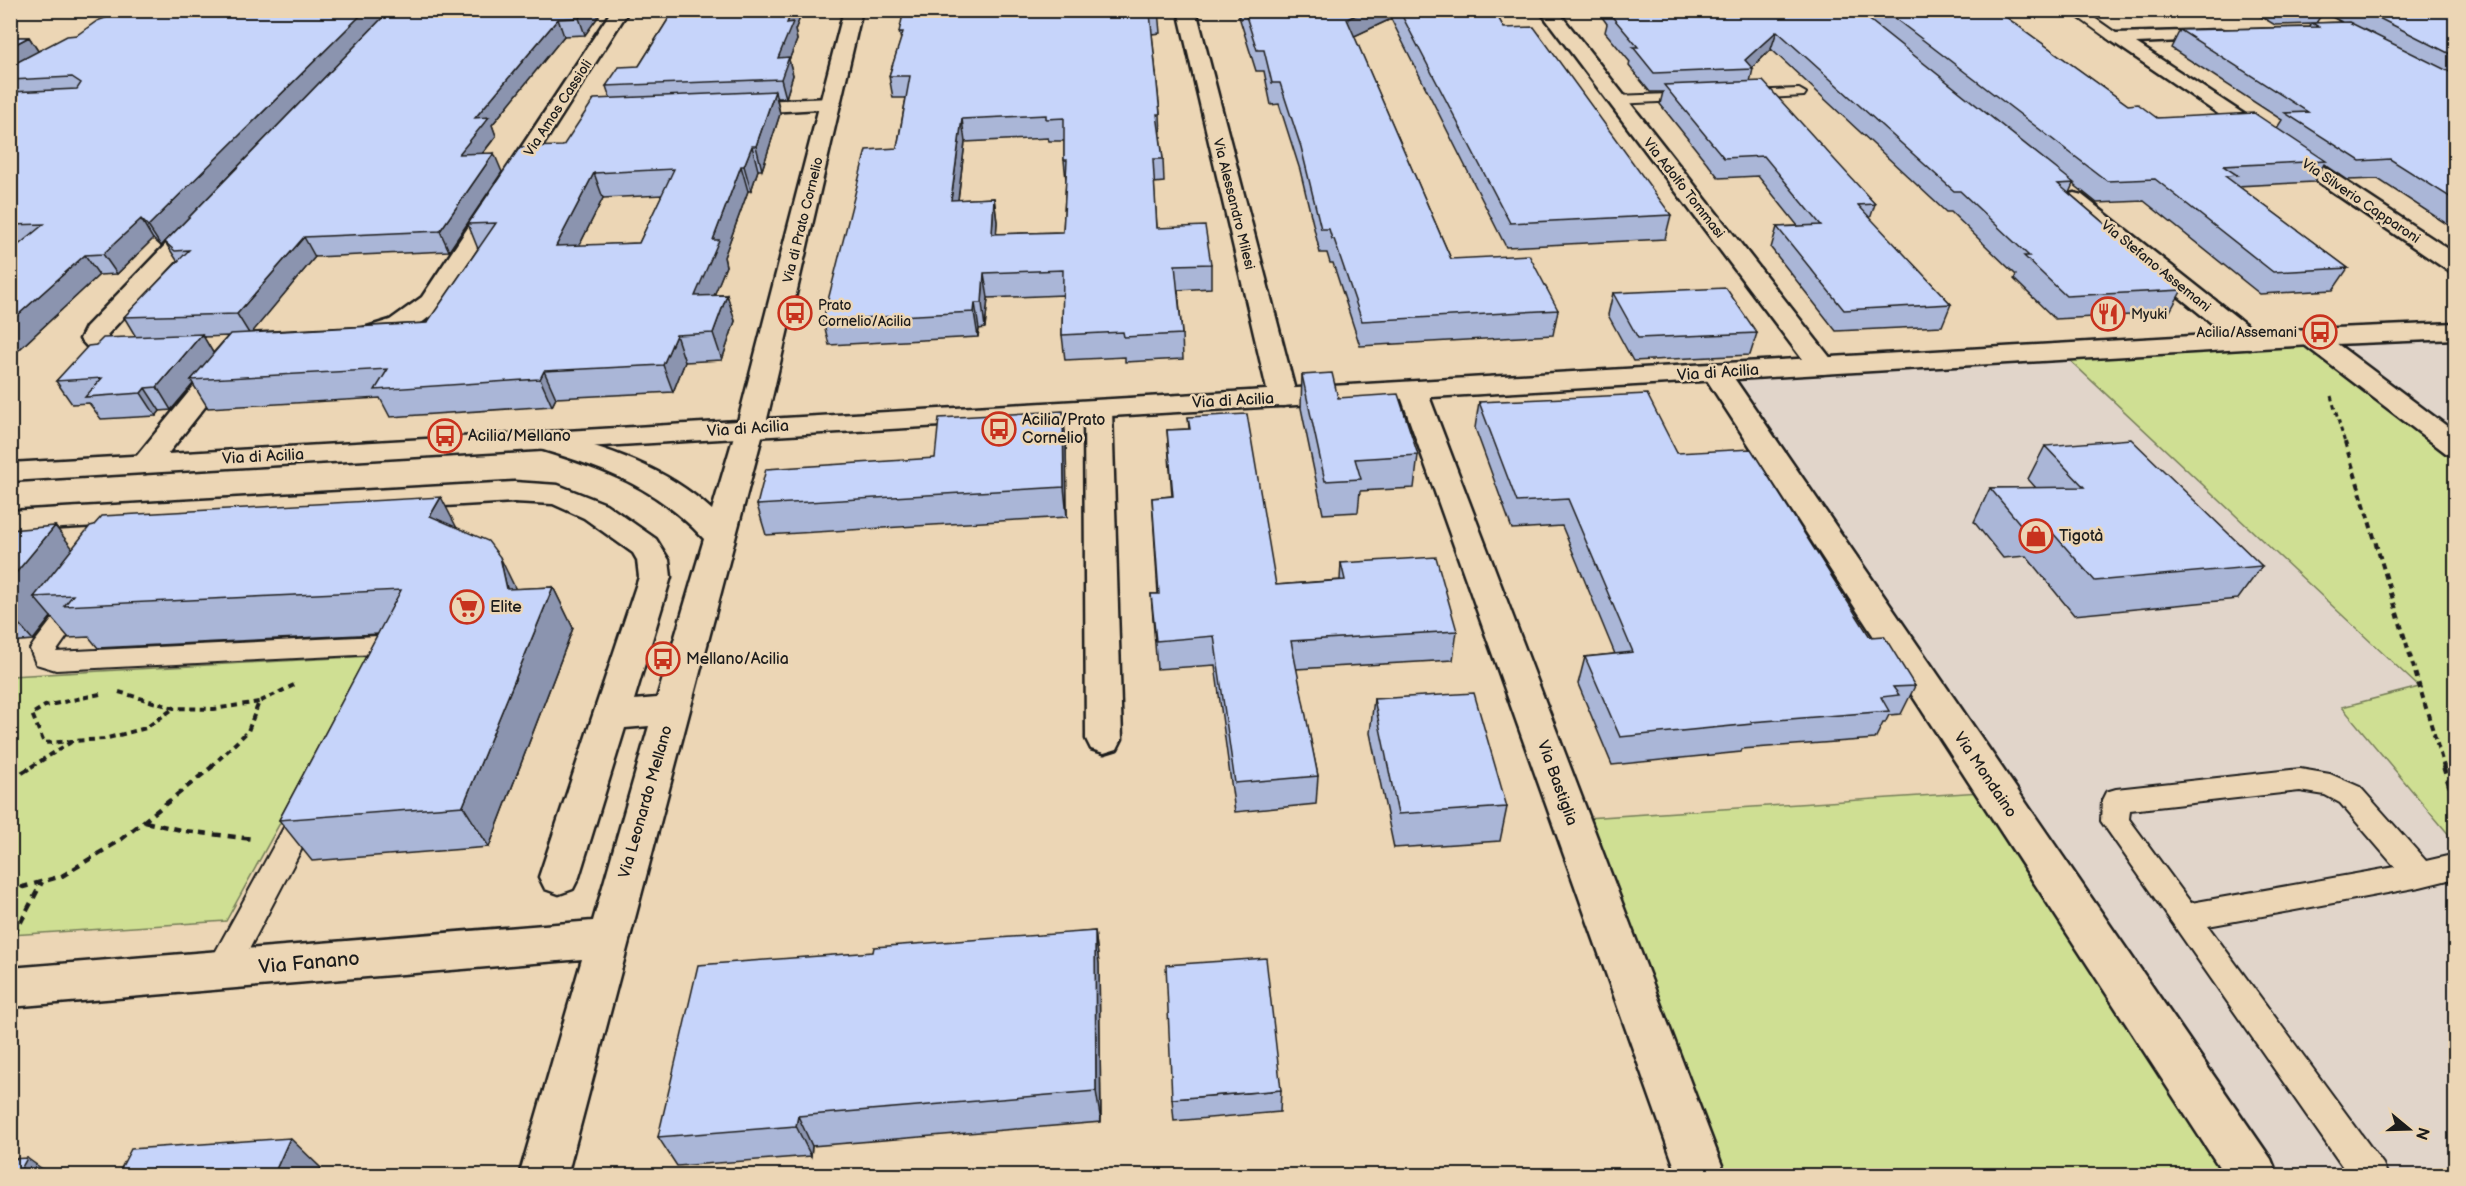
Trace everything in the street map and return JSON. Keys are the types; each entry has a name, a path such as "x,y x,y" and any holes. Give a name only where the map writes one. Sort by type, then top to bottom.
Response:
{"street":[{"name":"Via Amos Cassioli","path":"334,340 358,339 386,331 409,321 426,308 565,116 621,10"},
{"name":"Via di Prato Cornelio","path":"750,429 853,10"},
{"name":"Via Alessandro Milesi","path":"1187,10 1283,398"},
{"name":"Via Adolfo Tommasi","path":"1546,10 1822,366"},
{"path":"2305,10 2384,52"},
{"path":"2307,32 2343,30"},
{"path":"2116,38 2236,34"},
{"name":"Via Silverio Capparoni","path":"2116,38 2456,265"},
{"path":"715,109 831,104"},
{"name":"Via Stefano Assemani","path":"2054,183 2250,341"},
{"path":"160,349 114,350 103,348 93,339 99,327 214,207"},
{"name":"Via di Acilia","path":"10,472 1717,374 2311,337 2456,331"},
{"path":"2311,337 2456,447"},
{"path":"145,464 229,345"},
{"name":"Via Mondaino","path":"1717,374 2254,1176"},
{"name":"Via Bastiglia","path":"1413,391 1702,1176"},
{"path":"1098,409 1104,739"},
{"name":"Via Leonardo Mellano","path":"543,1176 750,429"},
{"path":"546,442 616,463 646,476 680,498 720,537"},
{"path":"10,521 514,492 545,493 573,500 639,540 650,553 655,568 654,584 559,877"},
{"path":"611,715 671,711"},
{"name":"Via Fanano","path":"10,988 608,938"}],"lane":[{"path":"2074,10 2116,38"},
{"path":"1730,96 1799,93"},
{"path":"1616,100 1708,97"},
{"path":"126,540 147,513"},
{"path":"92,586 43,649 45,658 56,661 378,645 387,647 389,657 373,688"},
{"path":"2372,1176 2115,821 2116,800 2300,780 2330,785 2350,795 2444,872"},
{"path":"222,970 322,782"},
{"path":"2184,916 2444,872"}],"path":[{"path":"2339,359 2326,378 2456,807"},
{"path":"116,691 174,708 214,709 259,702 300,682"},
{"path":"106,693 45,706 32,714 44,743 104,739 146,728 174,708"},
{"path":"10,877 23,887 62,876 119,841 225,756 248,731 259,702"},
{"path":"10,780 71,741"},
{"path":"144,821 184,831 259,840"},
{"path":"14,935 42,881"}],"shaded area":[{"path":"2455,332 2455,1175 2255,1175 1717,374"}],"green space":[{"path":"2304,333 2455,447 2455,842 2342,707 2419,687 2061,352"},
{"path":"372,656 226,921 11,935 11,676"},
{"path":"1996,791 2254,1175 1702,1175 1571,819"}],"building":[{"path":"138,10 366,10 148,226 141,219 103,254 85,255 10,322 10,252 44,224 10,225 10,92 77,89 81,83 72,77 10,80 10,66 67,36 77,35 97,21"},
{"path":"390,10 585,10 579,18 558,19 475,118 489,117 459,154 494,153 440,231 304,237 237,314 124,317 189,250 175,251 165,242"},
{"path":"674,10 792,10 787,23 793,22 778,58 789,57 781,79 606,86 619,67 639,66"},
{"path":"904,10 1158,10 1159,13 1150,13 1160,114 1157,114 1163,159 1153,159 1157,228 1205,226 1211,264 1175,265 1182,334 1124,337 1123,332 1062,335 1063,270 984,273 982,303 975,303 974,312 823,320 866,150 897,148 910,76 889,76 903,32 899,32","holes":["1046,115 1046,119 1064,118 1064,160 1067,160 1063,232 992,234 994,198 951,200 962,119"]},
{"path":"1244,10 1366,10 1347,19 1451,259 1529,255 1558,310 1362,321 1334,239 1329,229 1321,229 1301,147 1280,83 1272,83 1264,50 1257,50"},
{"path":"1399,10 1494,10 1504,28 1534,27 1671,215 1510,223"},
{"path":"1614,10 1857,10 2074,183 2058,184 2182,290 2066,296 2024,256 2029,256 1960,191 1954,191 1777,31 1745,60 1753,69 1654,73 1633,47 1638,47 1609,13 1616,13"},
{"path":"1884,10 1996,10 2128,105 2138,104 2157,118 2254,113 2326,161 2223,166 2237,175 2225,176 2348,268 2273,272 2155,179 2107,181"},
{"path":"2363,10 2456,10 2456,57"},
{"path":"2349,22 2456,75 2456,201 2390,159 2360,161 2285,113 2308,112 2180,30 2319,27 2312,23"},
{"path":"10,37 29,37 10,47"},
{"path":"1763,81 1875,204 1858,205 1951,304 1844,310 1777,227 1821,225 1764,156 1724,158 1664,85"},
{"path":"775,91 756,146 752,146 744,166 741,166 713,240 719,240 695,296 727,295 713,333 676,335 663,365 544,371 540,379 375,390 388,369 191,380 230,334 427,323 496,223 468,224 520,147 563,146 594,99","holes":["674,169 639,243 556,246 594,173"]},
{"path":"1726,288 1757,333 1638,338 1613,293"},
{"path":"202,334 157,387 145,388 141,393 85,397 102,378 56,381 88,346 96,345 103,338"},
{"path":"1332,373 1338,398 1398,394 1418,455 1355,459 1361,479 1325,481 1302,375"},
{"path":"1647,394 1677,453 1751,449 1870,637 1884,636 1915,686 1893,687 1899,695 1881,697 1889,711 1751,722 1752,724 1620,737 1585,657 1633,652 1568,499 1517,502 1479,402"},
{"path":"1063,411 1064,487 757,505 766,469 935,458 939,418"},
{"path":"1247,414 1276,585 1345,580 1341,563 1436,557 1457,631 1291,641 1318,776 1235,783 1214,636 1156,641 1151,594 1159,594 1152,498 1173,496 1167,430 1190,429 1188,417"},
{"path":"2131,439 2262,566 2095,581 2044,523 2021,525 1990,488 2084,487 2045,446"},
{"path":"441,497 430,516 488,541 500,557 507,589 553,587 463,806 279,820 401,590 64,606 73,595 34,597 90,526 102,516"},
{"path":"55,526 10,580 10,530"},
{"path":"1474,693 1507,807 1398,814 1374,699"},
{"path":"1095,931 1096,1091 798,1116 796,1126 658,1137 698,965 873,952 874,947"},
{"path":"1266,958 1281,1090 1172,1099 1166,965"},
{"path":"290,1138 273,1176 117,1176 131,1149"},
{"path":"27,1158 17,1176 10,1176 10,1159"}],"place":[{"name":"Prato Cornelio/Acilia","path":"795,313"},
{"name":"Myuki","path":"2108,314"},
{"name":"Acilia/Assemani","path":"2320,332"},
{"name":"Acilia/Prato Cornelio","path":"999,429"},
{"name":"Acilia/Mellano","path":"445,436"},
{"name":"Tigotà","path":"2036,536"},
{"name":"Elite","path":"467,607"},
{"name":"Mellano/Acilia","path":"663,659"}]}
